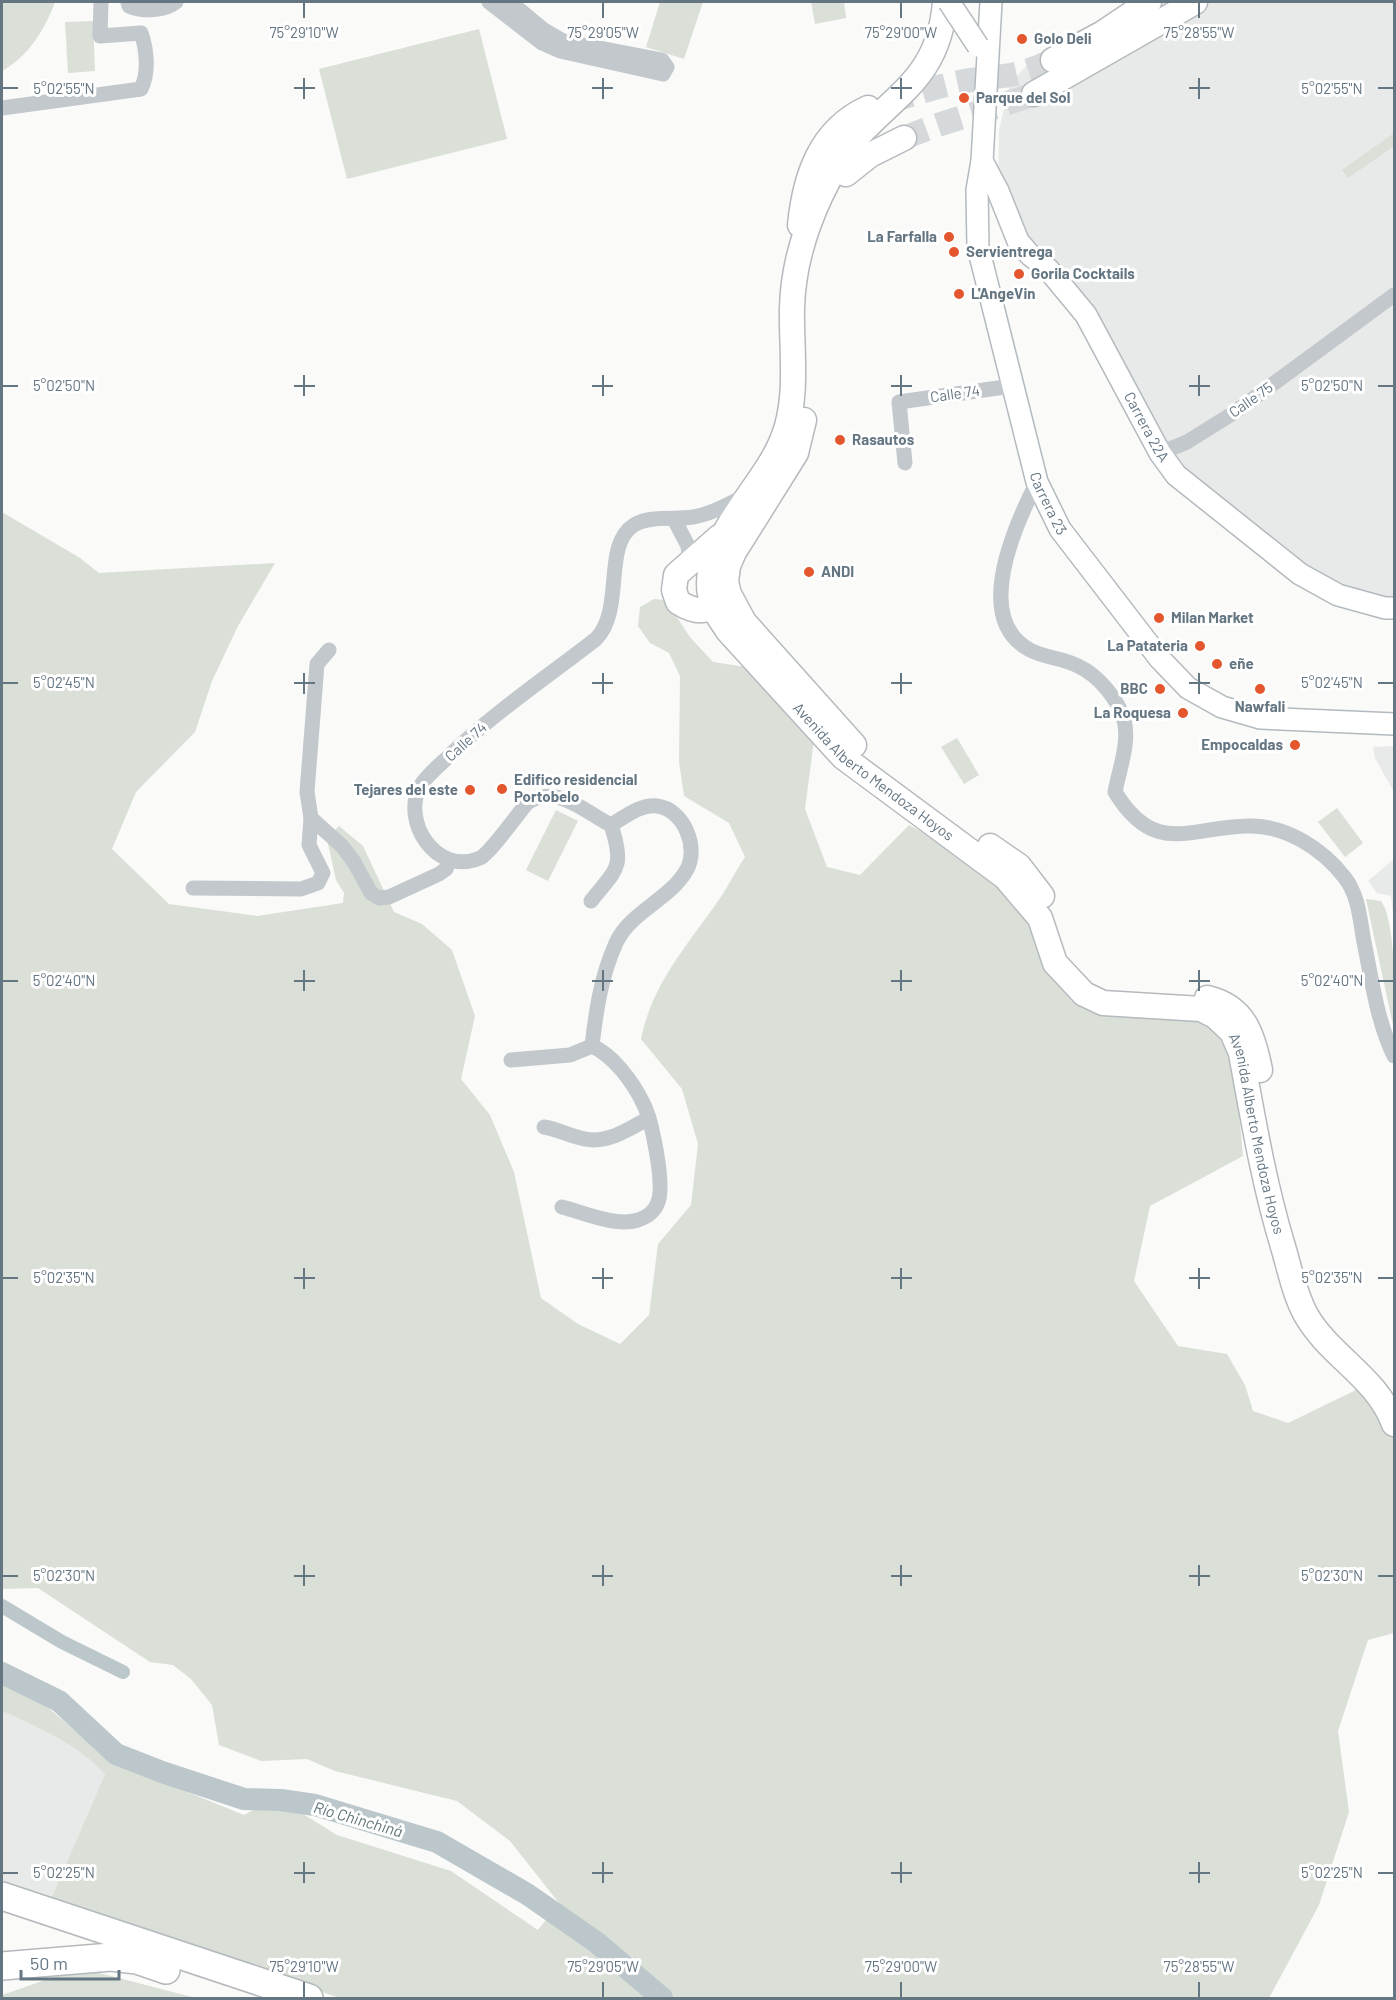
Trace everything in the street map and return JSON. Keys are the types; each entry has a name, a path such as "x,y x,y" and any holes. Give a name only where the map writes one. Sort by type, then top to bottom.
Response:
{"highway":[{"path":"2,1896 309,1998"},
{"path":"2,1966 91,1957 137,1960 253,1998"}],"main road":[{"name":"Carrera 23","path":"947,2 978,46 986,66"},
{"name":"Avenida Alberto Mendoza Hoyos","path":"947,2 936,47 921,75 844,153 822,194 797,254 792,305 790,409 784,436 775,457 727,530 714,555 709,591 744,622 852,743 876,764 1019,866 1052,913 1068,956 1077,970 1089,981 1106,988 1194,995 1220,1001 1238,1014 1251,1032 1281,1183 1310,1282 1322,1311 1337,1334 1395,1388"},
{"name":"Avenida Alberto Mendoza Hoyos","path":"956,2 947,46 931,81 902,112 872,138 846,174 822,225 811,258 806,306 807,393 800,440 778,485 734,552 728,566 721,601 728,631 843,757 1012,884 1040,918 1056,963 1084,994 1102,1003 1201,1009 1215,1016 1232,1032 1241,1053 1266,1191 1293,1283 1306,1314 1325,1341 1378,1393 1395,1424"},
{"name":"Carrera 23","path":"991,2 982,161 977,190 978,247 1037,482 1060,529 1160,659 1188,688 1222,707 1260,718 1395,724"},
{"path":"1053,60 1102,33 1149,2"},
{"path":"1034,94 1195,2"},
{"path":"797,254 803,191 811,171 835,131 868,108"},
{"path":"846,174 870,155 904,138"},
{"name":"Carrera 22A","path":"982,161 998,191 1018,241 1030,255 1048,269 1086,315 1160,453 1176,475 1300,574 1338,595 1385,608 1395,608"},
{"path":"721,601 701,612 690,610 678,602 674,590 676,575 727,530"}],"street":[{"path":"2,108 141,89 145,81 146,45 141,33 100,36 101,2"},
{"path":"128,2 129,6 138,10 169,8 177,2"},
{"path":"489,2 542,43 560,51 663,74 668,67 662,60 563,40 544,30 510,2"},
{"name":"Calle 75","path":"1160,453 1187,442 1235,412 1395,295"},
{"name":"Calle 74","path":"905,463 899,402 1012,386"},
{"path":"1037,482 1024,508 1002,578 999,600 1004,622 1014,637 1031,651 1078,666 1099,680 1111,696 1124,720 1126,737 1115,792 1122,804 1139,821 1155,831 1174,836 1249,826 1271,829 1299,838 1326,855 1352,887 1377,1007 1385,1038 1395,1056"},
{"name":"Calle 74","path":"449,862 436,855 418,825 414,809 416,795 422,782 473,733 596,639 606,628 618,547 624,533 635,524 717,510 753,492"},
{"path":"674,519 688,546 690,562"},
{"path":"193,888 302,890 318,883 323,873 309,844 311,818 307,792 316,664 329,650"},
{"path":"311,818 342,846 372,893 379,898 389,897 439,874 446,869 449,862 464,862 482,857 526,803 536,797 563,797 611,825 620,858 616,869 591,901"},
{"path":"592,1046 597,1004 617,940 634,920 680,879 687,870 692,856 683,823 672,811 657,806 642,807 611,825"},
{"path":"511,1060 570,1055 592,1046 607,1052 643,1102 649,1118 661,1192 652,1212 639,1220 621,1222 562,1207"},
{"path":"544,1126 586,1139 603,1139 622,1133 649,1118"},
{"path":"2,1975 59,1961"}],"shaded area":[{"path":"2,2 55,2 46,22 28,50 2,71"},
{"path":"660,2 703,2 684,59 646,47"},
{"path":"811,2 844,2 846,18 815,24"},
{"path":"1133,2 1394,2 1394,608 1338,595 1181,484 998,191 999,130 1010,83 1029,63"},
{"path":"93,21 95,71 68,73 65,22"},
{"path":"479,29 507,139 347,179 319,69"},
{"path":"1394,133 1394,146 1348,178 1342,170"},
{"path":"2,512 80,558 99,573 275,563 238,626 212,681 195,732 136,792 112,849 169,904 257,916 343,903 344,893 336,880 327,839 339,826 363,846 394,912 422,924 452,950 475,1016 461,1079 490,1115 514,1172 541,1298 578,1324 620,1344 649,1315 658,1244 691,1205 698,1144 682,1089 641,1039 661,984 745,857 729,823 684,796 679,762 680,676 669,653 650,643 638,626 640,607 654,599 666,600 689,636 713,662 746,667 814,740 805,809 827,867 860,875 909,825 1005,877 1084,994 1179,1007 1232,1032 1243,1156 1150,1206 1134,1281 1178,1346 1227,1354 1245,1385 1253,1411 1288,1423 1354,1391 1364,1377 1394,1424 1394,1633 1368,1640 1338,1731 1349,1812 1319,1905 1269,1998 340,1998 50,1901 105,1774 70,1745 2,1711 2,1684 39,1700 111,1761 244,1815 259,1807 295,1809 337,1835 451,1871 538,1930 559,1903 510,1841 457,1801 335,1771 307,1759 261,1761 219,1745 212,1705 191,1679 173,1665 150,1662 38,1588 2,1589"},
{"path":"957,738 979,775 964,784 941,747"},
{"path":"1394,746 1394,792 1375,758 1373,747"},
{"path":"1337,808 1363,843 1345,857 1318,822"},
{"path":"556,810 578,821 548,881 526,870"},
{"path":"1394,859 1394,924 1391,896 1377,893 1368,881"},
{"path":"1366,899 1381,901 1390,926 1394,1030"},
{"path":"2,1701 111,1760 50,1901 2,1885"},
{"path":"80,1968 196,1998 2,1998 2,1995"}],"waterway":[{"path":"2,1606 62,1642 123,1672"},
{"name":"Río Chinchiná","path":"2,1673 59,1701 116,1754 162,1772 244,1799 281,1800 315,1805 437,1842 527,1894 596,1942 662,1998"}],"tunnel":[{"path":"888,102 959,82 1007,76 1053,60"},
{"path":"904,138 1034,94"}],"place":[{"name":"Golo Deli","path":"1022,39"},
{"name":"Parque del Sol","path":"964,98"},
{"name":"La Farfalla","path":"949,237"},
{"name":"Servientrega","path":"954,252"},
{"name":"Gorila Cocktails","path":"1019,274"},
{"name":"L'AngeVin","path":"959,294"},
{"name":"Rasautos","path":"840,440"},
{"name":"ANDI","path":"809,572"},
{"name":"Milan Market","path":"1159,618"},
{"name":"La Patateria","path":"1200,646"},
{"name":"eñe","path":"1217,664"},
{"name":"BBC","path":"1160,689"},
{"name":"Nawfali","path":"1260,689"},
{"name":"La Roquesa","path":"1183,713"},
{"name":"Empocaldas","path":"1295,745"},
{"name":"Edifico residencial Portobelo","path":"502,789"},
{"name":"Tejares del este","path":"470,790"}]}
